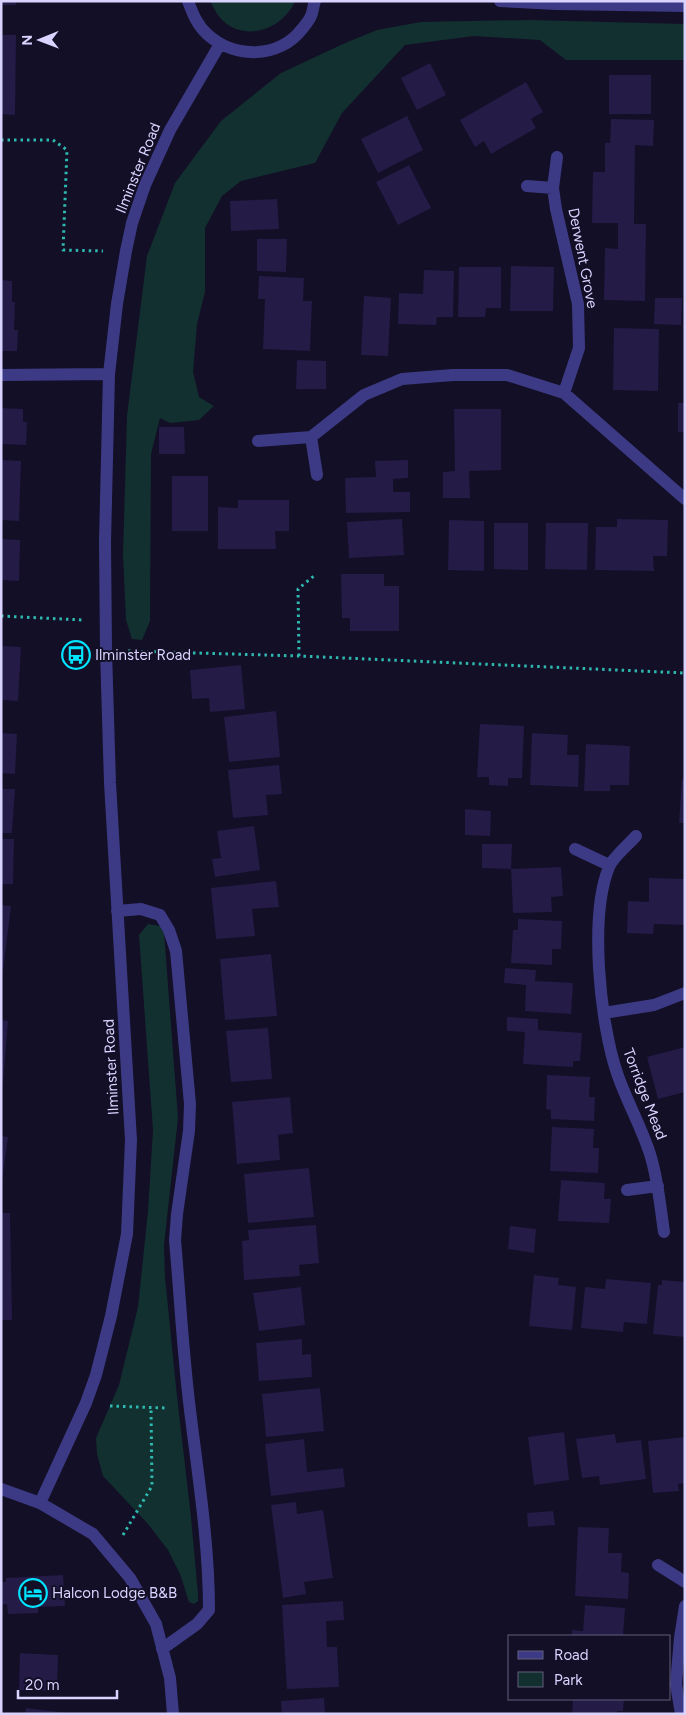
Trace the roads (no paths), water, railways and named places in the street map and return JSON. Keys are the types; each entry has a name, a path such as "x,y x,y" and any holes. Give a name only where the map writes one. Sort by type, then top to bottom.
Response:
{"street":[{"path":"188,1 196,20 206,34 220,44 241,52 260,53 282,46 297,35 310,17 315,1"},
{"path":"500,1 685,6"},
{"name":"Ilminster Road","path":"40,1503 86,1403 96,1375 111,1316 128,1234 131,1140 110,783 106,651 109,374 117,304 132,223 146,185 170,130 220,44"},
{"name":"Derwent Grove","path":"557,157 554,188 556,209 578,304 579,348 564,393"},
{"path":"527,186 554,188"},
{"path":"1,375 109,374"},
{"path":"258,441 311,437 364,395 402,379 453,375 507,376 564,393 685,499"},
{"path":"311,437 317,475"},
{"name":"Torridge Mead","path":"636,836 609,865 602,892 598,936 599,969 608,1040 617,1073 650,1153 658,1186 664,1232"},
{"path":"576,849 609,865"},
{"path":"117,911 141,909 160,915 170,930 176,951 190,1104 189,1132 177,1214 176,1240 189,1408 203,1511 209,1585 209,1610 197,1624 162,1649"},
{"path":"604,1013 654,1005 685,993"},
{"path":"627,1190 658,1186"},
{"path":"1,1489 40,1503 93,1534 130,1578 156,1624 170,1678 173,1714"},
{"path":"658,1565 685,1582"},
{"path":"681,1714 676,1684 685,1606"}],"place":[{"name":"Ilminster Road","path":"76,655"},
{"name":"Halcon Lodge B&B","path":"33,1593"}]}
